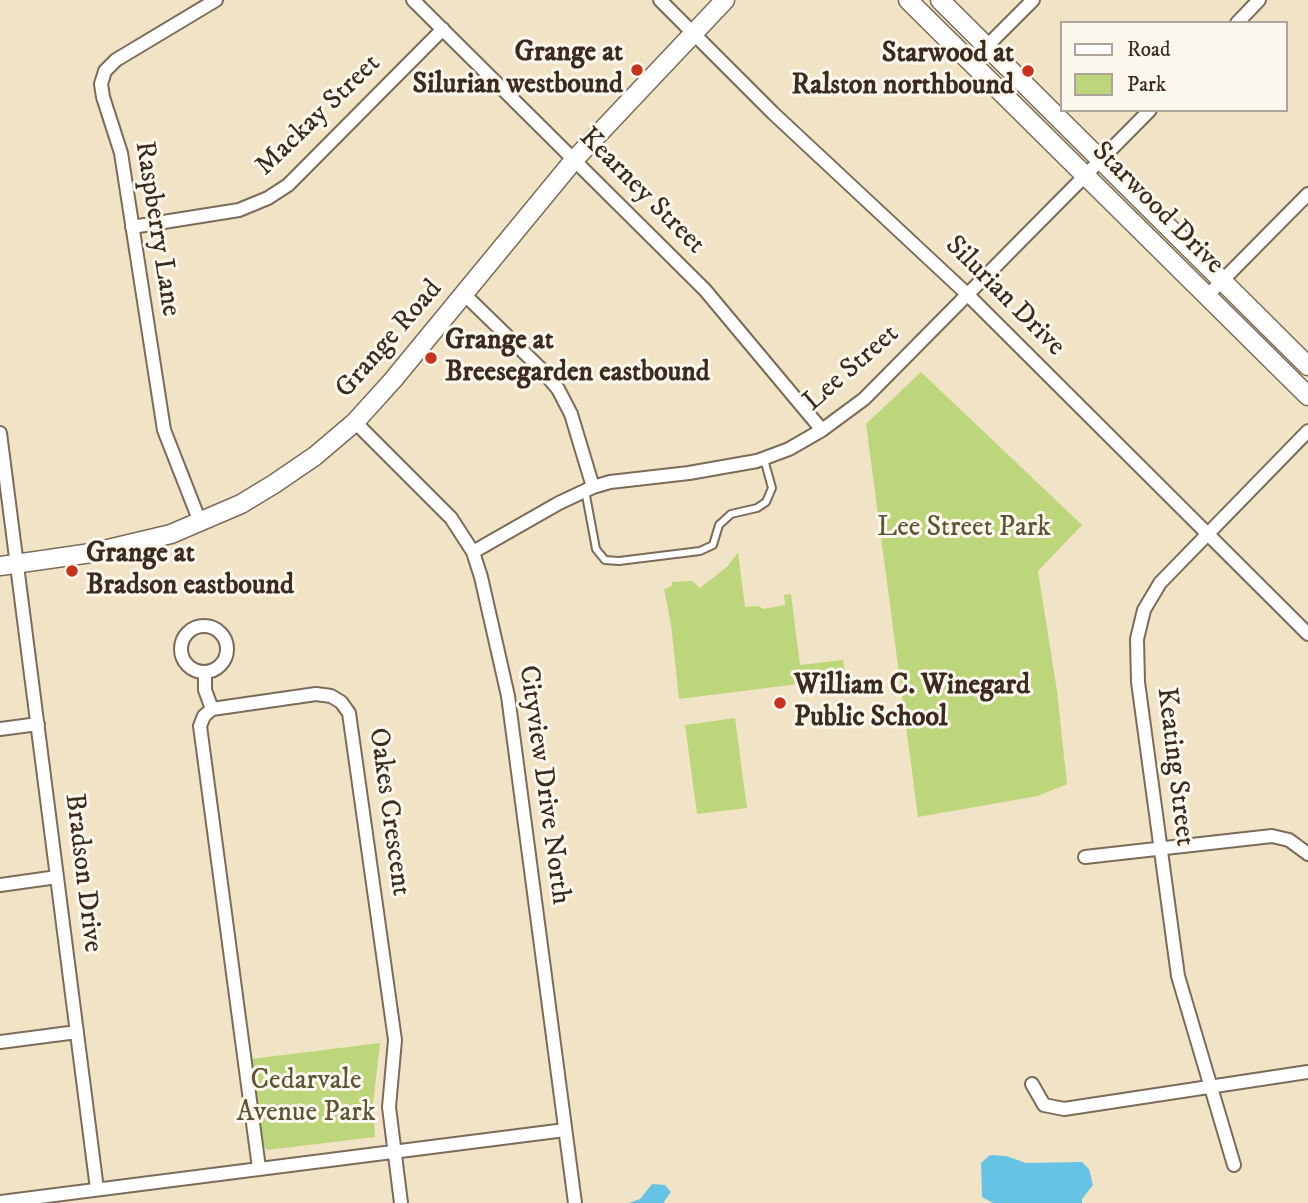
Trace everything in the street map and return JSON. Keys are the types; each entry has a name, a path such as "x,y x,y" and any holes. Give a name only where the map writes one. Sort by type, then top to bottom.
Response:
{"street":[{"name":"Raspberry Lane","path":"200,522 164,430 121,153 101,84 105,71 116,60 216,0"},
{"name":"Kearney Street","path":"413,0 705,290 822,430"},
{"name":"Silurian Drive","path":"660,0 773,113 967,294 1308,634"},
{"name":"Grange Road","path":"0,566 91,553 144,542 200,522 241,503 314,456 355,422 393,380 574,160 725,0"},
{"name":"Starwood Drive","path":"908,0 1308,396"},
{"name":"Starwood Drive","path":"940,0 1308,366"},
{"path":"971,62 1033,0"},
{"path":"1239,21 1259,0"},
{"name":"Mackay Street","path":"132,227 239,210 268,198 288,185 443,29"},
{"name":"Lee Street","path":"473,552 589,489 610,482 689,473 764,459 789,449 822,430 864,399 1148,112"},
{"path":"1207,296 1308,194"},
{"path":"464,294 558,389 571,414 589,489"},
{"name":"Cityview Drive North","path":"355,422 451,518 473,552 508,696 575,1203"},
{"name":"Keating Street","path":"1234,1165 1178,976 1138,681 1137,639 1144,610 1160,583 1308,431"},
{"name":"Bradson Drive","path":"0,433 97,1189"},
{"path":"205,672 205,690 212,709 204,716 200,726 200,739 259,1168"},
{"name":"Oakes Crescent","path":"212,709 316,694 331,696 341,702 349,713 395,1040 389,1107 401,1203"},
{"path":"0,729 38,724"},
{"path":"1086,858 1272,836 1289,840 1308,854"},
{"path":"0,885 57,877"},
{"path":"0,1042 77,1032"},
{"path":"1032,1084 1044,1105 1064,1109 1308,1072"},
{"path":"0,1202 565,1130"}],"lane":[{"path":"589,489 596,549 604,560 619,561 700,551 713,545 719,526 731,514 757,508 766,502 772,488 764,459"}],"green space":[{"name":"Lee Street Park","path":"921,372 1082,525 1038,571 1057,691 1067,784 1038,796 918,817 866,424"},
{"path":"738,552 745,607 758,606 764,609 785,605 784,595 791,594 800,665 843,660 846,678 679,699 671,624 664,589 672,586 672,582 692,581 700,588 728,566"},
{"path":"735,718 747,808 697,814 685,725"},
{"name":"Cedarvale Avenue Park","path":"380,1043 373,1104 375,1137 267,1150 263,1145 251,1059"}],"water":[{"path":"990,1155 1006,1156 1026,1163 1082,1162 1089,1169 1093,1185 1082,1203 993,1203 982,1197 981,1163"},
{"path":"652,1184 665,1185 671,1192 663,1203 629,1203 640,1199"}],"place":[{"name":"Grange at Silurian westbound","path":"637,70"},
{"name":"Starwood at Ralston northbound","path":"1028,71"},
{"name":"Grange at Breesegarden eastbound","path":"431,358"},
{"name":"Grange at Bradson eastbound","path":"72,571"},
{"name":"William C. Winegard Public School","path":"780,703"}]}
